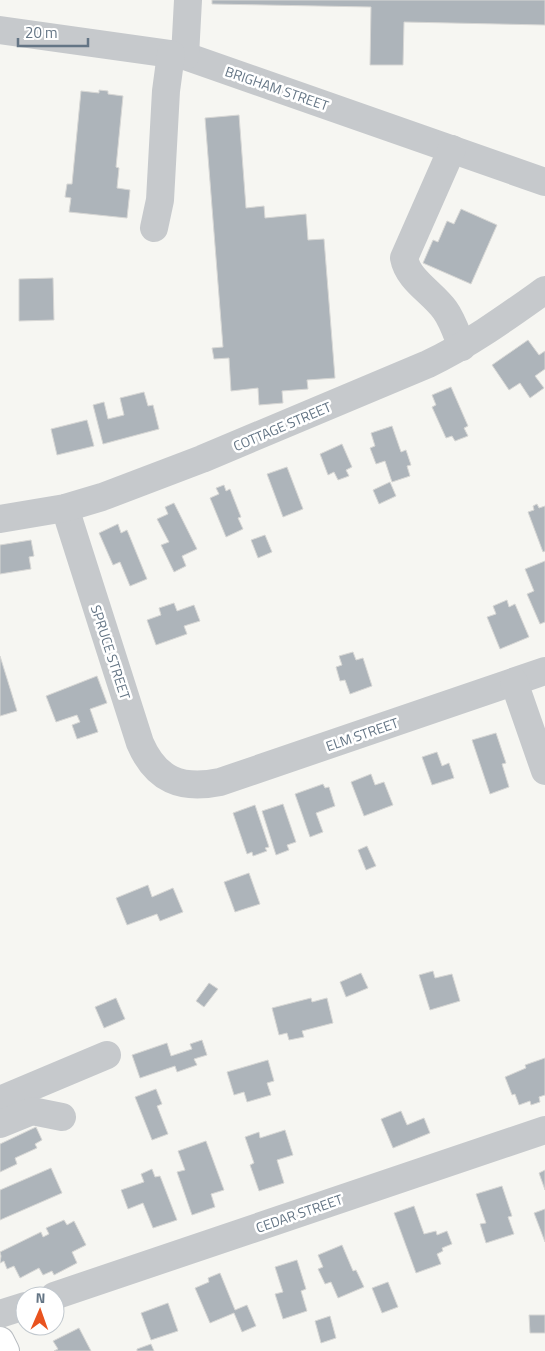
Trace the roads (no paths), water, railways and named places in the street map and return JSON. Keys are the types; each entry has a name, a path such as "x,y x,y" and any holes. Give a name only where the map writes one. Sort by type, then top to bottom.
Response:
{"main road":[{"path":"0,1341 5,1351"}],"street":[{"path":"154,228 160,200 166,91 178,55 188,0"},
{"name":"BRIGHAM STREET","path":"0,30 178,55 545,182"},
{"path":"452,149 404,258 406,267 411,275 447,312 462,347"},
{"name":"COTTAGE STREET","path":"0,519 64,508 102,497 202,459 428,364 462,347 545,290"},
{"name":"SPRUCE STREET","path":"64,508 140,743 157,771 177,782"},
{"name":"ELM STREET","path":"177,782 198,786 220,782 545,671"},
{"path":"514,682 545,771"},
{"path":"0,1100 107,1055"},
{"path":"0,1124 32,1111 62,1117"},
{"name":"CEDAR STREET","path":"65,1292 545,1130"},
{"path":"0,1314 15,1309"}]}
